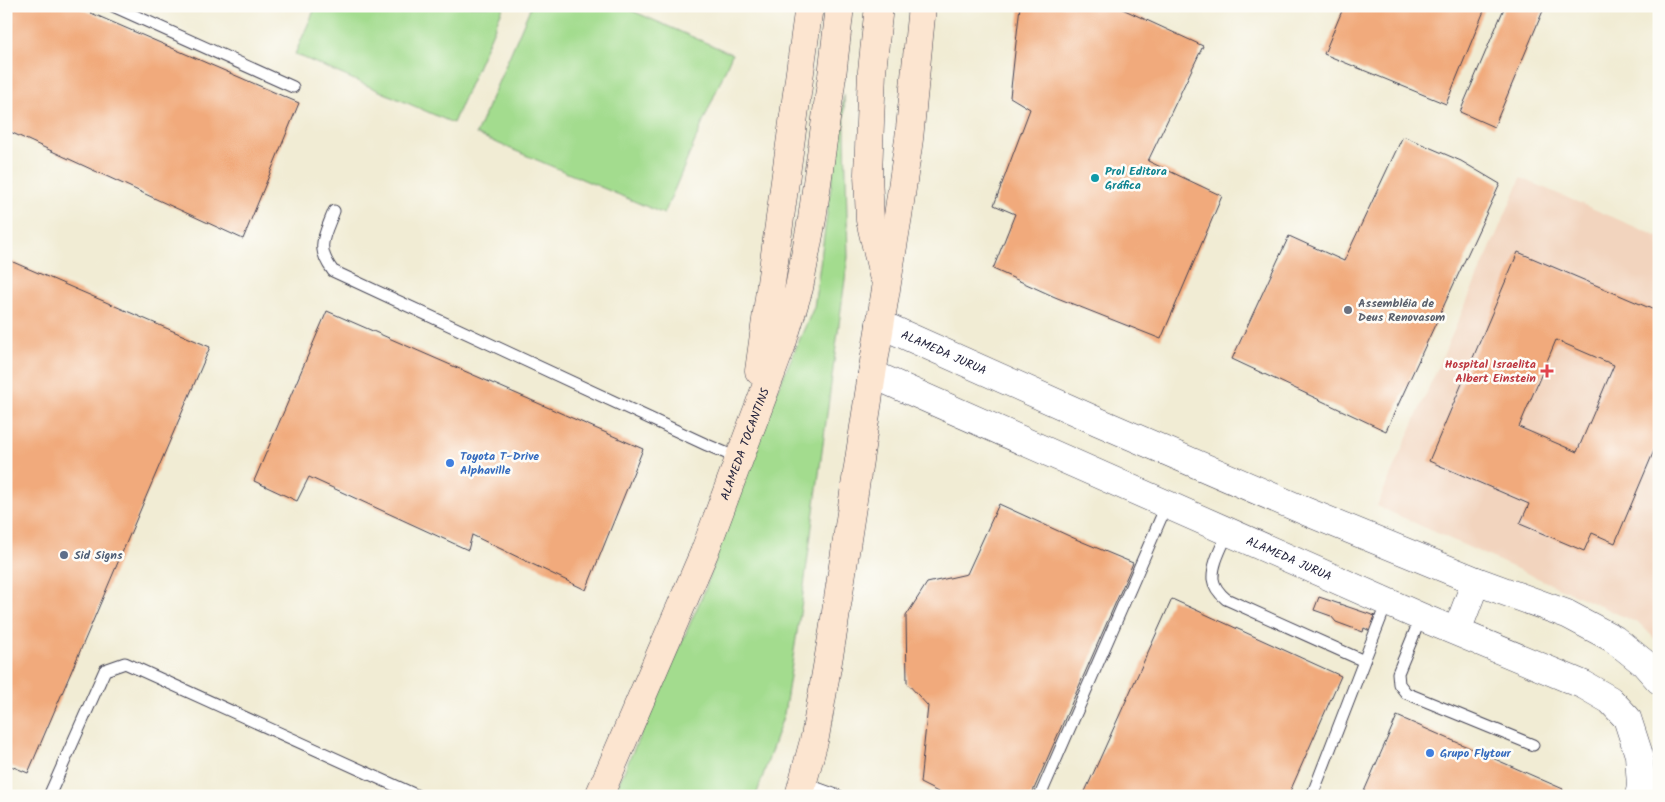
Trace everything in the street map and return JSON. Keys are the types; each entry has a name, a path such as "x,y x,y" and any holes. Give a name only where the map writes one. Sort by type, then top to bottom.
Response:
{"main road":[{"path":"752,427 809,6"},
{"name":"ALAMEDA TOCANTINS","path":"599,796 704,553 752,427 781,346 799,288 812,219 840,6"},
{"path":"879,6 872,71 868,174 870,220 886,286"},
{"path":"801,789 815,737 833,632 898,216 922,6"}],"street":[{"name":"ALAMEDA JURUA","path":"880,324 1260,492 1476,581 1567,614 1614,639 1644,663 1659,680"},
{"name":"ALAMEDA JURUA","path":"872,374 1387,602 1584,685 1610,700 1626,718 1639,755 1641,786 1639,796"},
{"path":"1457,631 1476,581"}],"lane":[{"path":"113,6 292,87"},
{"path":"334,211 321,245 324,260 333,271 740,459"},
{"path":"1040,796 1166,504"},
{"path":"1228,532 1216,565 1213,580 1218,592 1226,599 1364,661"},
{"path":"1308,796 1313,792 1387,602"},
{"path":"1422,617 1398,673 1399,684 1406,693 1533,745"},
{"path":"49,796 104,670 125,663 418,796"},
{"path":"801,789 839,796"}],"shaded area":[{"name":"Hospital Israelita Albert Einstein","path":"1521,178 1659,237 1659,643 1640,624 1377,506"}],"green space":[{"path":"316,6 504,6 453,123 295,54"},
{"path":"531,6 621,6 732,54 664,214 476,134"},
{"path":"844,94 848,257 802,601 784,714 756,796 613,796 705,590 740,487 779,386 814,307"}],"building":[{"path":"6,6 75,6 299,103 243,239 6,130"},
{"name":"Prol Editora Gráfica","path":"1020,6 1116,6 1203,46 1148,161 1222,196 1161,339 1055,297 993,269 1015,214 994,205 1030,109 1010,97"},
{"path":"1344,6 1486,6 1446,104 1324,54"},
{"path":"1505,6 1545,6 1494,127 1460,112"},
{"name":"Assembléia de Deus Renovasom","path":"1403,136 1461,161 1500,184 1386,431 1232,359 1289,236 1344,261"},
{"path":"1518,252 1659,312 1659,439 1615,543 1592,533 1584,551 1520,524 1529,504 1429,461","holes":["1556,340 1614,365 1577,452 1519,427"]},
{"name":"Sid Signs","path":"6,259 210,347 28,773 6,764"},
{"name":"Toyota T-Drive Alphaville","path":"327,311 643,449 586,590 472,535 468,550 309,477 297,501 254,481"},
{"path":"999,504 1133,563 1031,796 946,796 920,783 928,706 907,683 906,616 927,583 967,574"},
{"path":"1319,597 1375,616 1370,631 1364,628 1363,632 1336,622 1331,616 1314,610"},
{"path":"1172,599 1341,676 1288,796 1269,796 1266,794 1265,796 1083,796"},
{"name":"Grupo Flytour","path":"1397,716 1563,789 1560,796 1362,796"}],"place":[{"name":"Prol Editora Gráfica","path":"1095,178"},
{"name":"Assembléia de Deus Renovasom","path":"1348,310"},
{"name":"Hospital Israelita Albert Einstein","path":"1547,371"},
{"name":"Toyota T-Drive Alphaville","path":"450,463"},
{"name":"Sid Signs","path":"64,555"},
{"name":"Grupo Flytour","path":"1430,753"}]}
